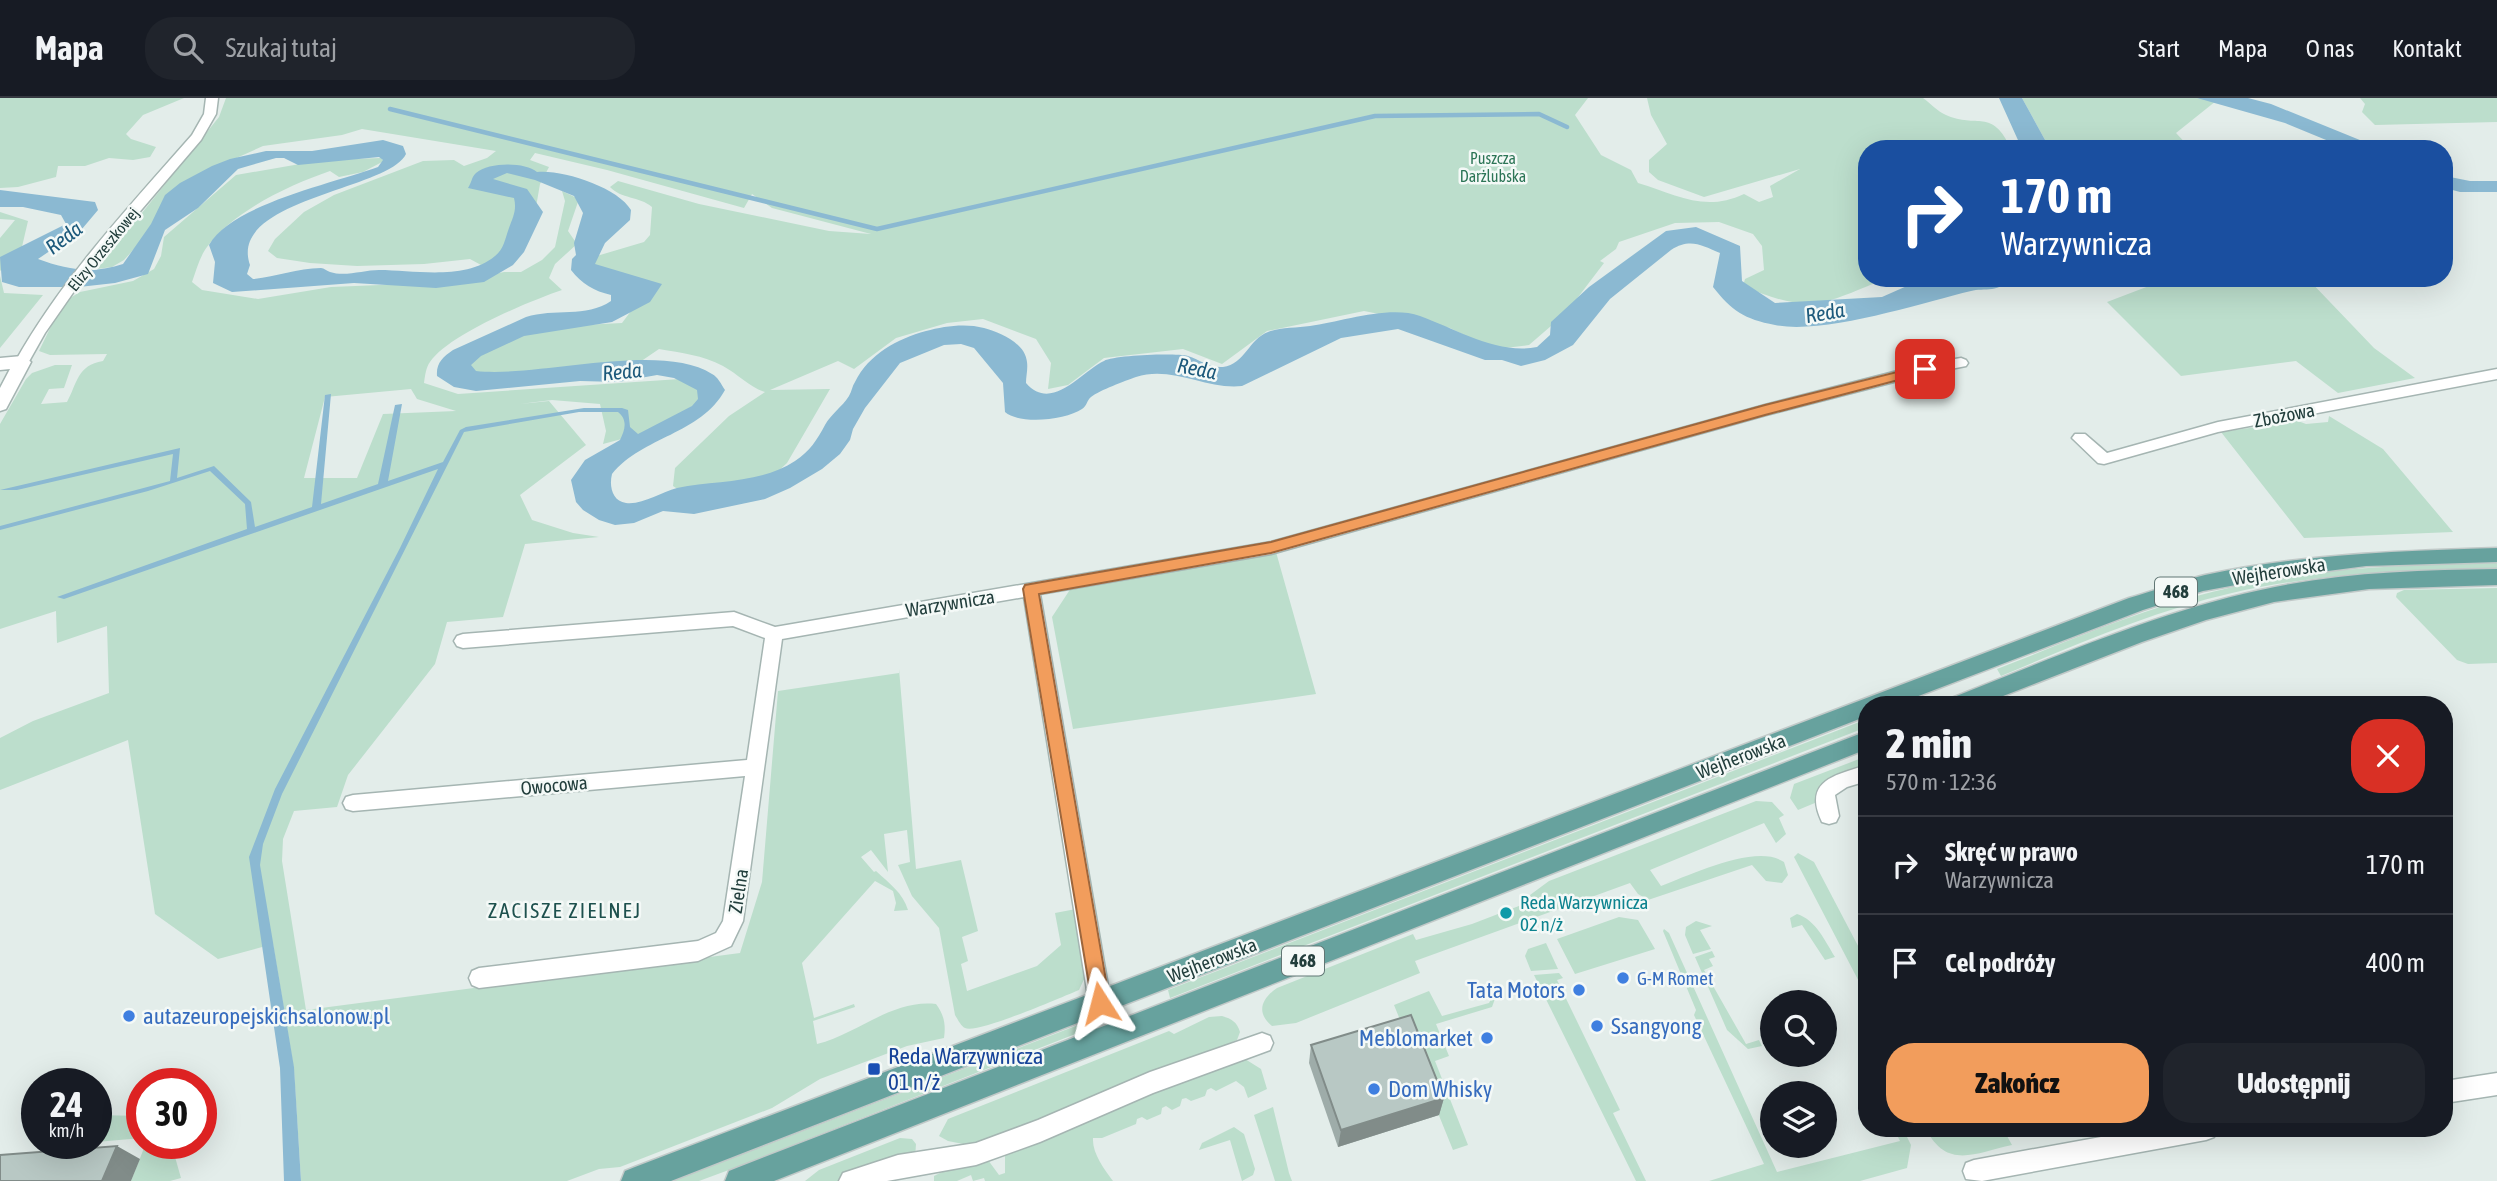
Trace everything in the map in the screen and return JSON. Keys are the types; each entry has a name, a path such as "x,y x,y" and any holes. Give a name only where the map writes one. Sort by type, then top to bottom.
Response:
{"main road":[{"name":"Wejherowska","path":"1896,696 2136,604 2203,583 2274,570 2355,561 2497,555"},
{"name":"Wejherowska","path":"1980,696 2165,625 2244,601 2315,588 2363,583 2497,577"},
{"name":"Wejherowska","path":"635,1181 1858,710"},
{"name":"Wejherowska","path":"738,1181 1858,744"}],"street":[{"name":"Elizy Orzeszkowej","path":"0,405 46,321 70,288 197,137 210,114 212,98"},
{"path":"0,365 22,362"},
{"name":"Warzywnicza","path":"774,634 1271,548 1765,410 1925,369 1961,363"},
{"name":"Zbożowa","path":"2080,438 2104,459 2218,427 2497,374"},
{"path":"1031,589 1100,1003"},
{"path":"463,641 734,619 774,634"},
{"name":"Zielna","path":"479,978 698,951 720,944 732,928 774,634"},
{"name":"Owocowa","path":"353,803 755,767"},
{"path":"1829,816 1823,802 1825,793 1834,784 1858,776"},
{"path":"851,1181 898,1166 976,1154 1150,1083 1262,1043"},
{"path":"2453,1091 2497,1084"},
{"path":"1974,1171 2162,1137"}],"green space":[{"path":"0,98 184,98 143,115 126,134 131,139 156,147 150,157 133,160 109,158 85,166 58,166 56,177 18,187 0,188"},
{"name":"Puszcza Darżlubska","path":"226,98 1588,98 1575,115 1601,155 1631,170 1638,183 1703,202 1716,202 1744,194 1759,202 1773,197 1770,186 1800,169 1704,197 1658,180 1649,172 1649,160 1667,144 1651,115 1647,98 1923,98 1946,115 1990,123 2006,140 1858,140 1858,287 1865,287 1831,300 1816,303 1785,301 1743,286 1745,279 1764,270 1762,246 1753,234 1719,222 1675,223 1619,242 1616,249 1600,261 1604,263 1566,313 1529,345 1505,348 1478,342 1450,328 1364,311 1267,331 1222,364 1183,349 1104,358 1068,385 1048,389 1051,363 1036,339 983,319 947,323 896,338 854,369 838,361 770,390 830,389 787,463 772,477 679,490 673,486 675,468 729,416 765,392 715,362 659,349 637,364 465,378 461,360 505,329 622,323 634,307 587,277 590,258 644,242 650,235 652,207 614,191 610,187 618,181 699,204 829,231 871,234 772,208 752,194 744,208 535,153 530,160 549,167 540,184 536,207 506,261 481,265 470,259 424,264 357,266 277,258 268,251 275,239 304,212 334,195 423,161 454,160 464,166 487,158 496,151 362,129 342,135 263,146 203,173 124,260 112,267 97,269 219,117"},
{"path":"2022,98 2197,98 2216,101 2176,133 2183,140 2045,140"},
{"path":"2360,98 2497,98 2497,122 2375,125 2362,112 2365,104"},
{"path":"381,158 384,161 363,172 339,177 330,171 280,192 246,211 207,247 192,282 202,290 258,299 331,287 454,282 504,272 521,272 542,260 555,247 565,201 562,191 579,199 568,231 577,244 555,264 549,278 562,290 511,310 454,340 430,362 424,383 458,394 680,379 712,395 648,432 603,444 606,431 600,404 552,400 520,404 549,401 586,445 520,495 532,520 573,533 599,537 525,544 503,617 447,622 435,664 348,775 337,807 294,811 283,839 282,861 306,1010 740,953 762,882 778,691 899,673 899,669 916,869 961,860 978,931 962,937 968,961 961,964 967,991 1037,966 1061,945 1055,913 1076,909 1086,975 1079,990 986,1026 965,1028 955,1015 939,928 912,896 898,865 910,862 907,830 884,834 888,872 871,850 861,857 903,898 908,910 894,911 896,903 893,891 875,881 802,963 814,1018 854,1004 855,1007 813,1021 817,1044 890,1012 920,1004 936,1004 944,1020 944,1038 907,1046 820,1079 772,1108 620,1167 599,1169 567,1181 301,1181 294,1070 273,944 218,959 155,914 128,740 0,790 0,738 33,721 109,693 107,626 57,643 56,611 0,629 0,424 32,373 55,365 72,365 64,388 49,389 41,404 67,402 83,371 94,363 103,361 107,354 50,355 39,351 54,320 70,298 80,292 133,281 154,269 161,256 164,237 236,175 323,160","holes":["411,389 417,399 456,411 383,414 357,478 304,478 325,397"]},
{"path":"0,212 28,221 21,251 0,271 0,238 15,220 0,219"},
{"path":"0,276 4,293 43,295 0,348"},
{"path":"2146,287 2316,287 2374,348 2415,378 2338,393 2296,361 2181,376 2107,302"},
{"path":"2329,416 2383,449 2453,532 2304,538 2221,432 2298,421 2306,424 2328,422"},
{"path":"1276,552 1316,694 1073,729 1052,617 1073,585"},
{"path":"2497,563 2497,569 2364,574 2265,586 2173,609 2001,676 1997,669 2157,608 2247,584 2353,569"},
{"path":"2497,588 2497,663 2468,664 2457,660 2396,597 2397,593 2404,590"},
{"path":"1858,722 1858,730 1170,998 1168,990"},
{"path":"1858,759 1858,784 1798,810 1790,798 1794,784"},
{"path":"1756,801 1772,802 1784,815 1779,818 1786,834 1776,843 1764,823 1650,870 1661,886 1741,858 1772,857 1784,862 1788,875 1782,883 1766,881 1752,865 1648,900 1638,894 1630,883 1415,961 1420,973 1296,1023 1272,1026 1264,1016 1264,1001 1277,988 1413,934 1416,940 1472,924 1532,901 1530,895 1549,881"},
{"path":"1798,853 1814,862 1858,946 1858,980 1794,857"},
{"path":"1797,914 1815,926 1835,957 1825,960 1802,925 1792,928 1790,918"},
{"path":"1619,917 1638,920 1655,949 1575,974 1557,939"},
{"path":"1696,921 1712,926 1700,930 1711,949 1693,954 1685,935 1686,927"},
{"path":"1664,929 1669,933 1760,1134 1760,1155 1694,1015 1696,1010"},
{"path":"1546,943 1558,969 1531,971 1525,956 1528,949"},
{"path":"1712,951 1715,957 1709,959 1713,966 1704,970 1746,1044 1759,1040 1760,1046 1748,1049 1727,1030 1695,957"},
{"path":"1559,973 1563,978 1557,980 1620,1110 1613,1113 1646,1181 1636,1181 1534,975"},
{"path":"1429,991 1442,1016 1489,1003 1493,995 1496,996 1492,1007 1436,1024 1449,1056 1435,1061 1468,1145 1453,1150 1394,1005"},
{"path":"1222,1016 1237,1026 1240,1032 1237,1040 1088,1106 973,1146 948,1141 939,1136 948,1119 1169,1031 1174,1034 1209,1017"},
{"path":"1078,1025 1083,1031 745,1164 699,1181 673,1181"},
{"path":"1245,1059 1261,1069 1267,1089 1248,1098 1244,1087 1236,1081 1216,1091 1211,1088 1205,1096 1191,1101 1182,1099 1180,1106 1172,1110 1166,1106 1162,1108 1161,1114 1147,1120 1142,1117 1137,1119 1136,1124 1102,1138 1093,1138 1102,1166 1113,1181 985,1181 984,1178 973,1181 971,1175 957,1181 934,1181 934,1176 954,1166 988,1160 999,1175 1005,1173 1005,1155 1081,1120"},
{"path":"1273,1107 1292,1181 1275,1181 1254,1115"},
{"path":"112,1115 126,1116 126,1139 112,1141"},
{"path":"1234,1127 1244,1134 1255,1169 1253,1175 1242,1181 1230,1140 1199,1150 1202,1143"},
{"path":"1898,1137 1907,1137 1911,1145 1907,1168 1860,1181 1709,1181 1764,1164 1761,1158 1771,1158 1777,1172 1900,1141"},
{"path":"1931,1137 2008,1137 2012,1145 1963,1155 1943,1150"},
{"path":"900,1138 912,1139 916,1144 915,1158 840,1181 805,1181 819,1170"},
{"path":"140,1159 176,1159 181,1178 170,1181 131,1181"}],"water":[{"path":"1999,98 2022,98 2045,140 2018,140"},
{"path":"2197,98 2248,98 2271,104 2360,140 2326,140 2285,123"},
{"name":"Reda","path":"383,140 403,146 406,154 393,166 371,177 285,210 262,225 249,243 250,265 247,274 253,279 303,269 321,268 342,274 379,270 439,272 469,269 483,264 502,247 513,217 514,198 468,188 476,173 498,165 524,166 537,172 560,173 588,181 624,202 631,210 630,220 605,243 595,264 662,284 650,302 612,322 524,336 481,356 471,365 476,371 502,372 631,360 662,361 689,365 716,377 725,390 714,405 701,417 639,451 612,474 613,492 617,499 626,503 645,500 677,488 753,478 795,461 813,445 827,421 849,396 868,363 905,338 940,328 977,326 1011,340 1025,355 1026,383 1036,391 1046,394 1067,387 1095,366 1110,359 1181,355 1223,367 1237,361 1256,340 1268,332 1380,313 1420,316 1492,344 1537,347 1550,335 1551,322 1589,287 1666,231 1696,227 1740,246 1742,281 1775,303 1882,297 1905,287 1998,287 1973,290 1845,322 1819,326 1775,325 1740,313 1713,287 1720,253 1696,244 1684,244 1671,250 1610,299 1573,345 1545,360 1521,366 1502,360 1485,360 1398,329 1341,338 1242,386 1215,385 1176,376 1149,374 1095,394 1084,408 1075,413 1032,420 1021,419 1005,412 1003,383 974,348 961,344 944,345 900,363 865,408 850,440 840,454 822,469 790,488 765,499 694,514 663,511 634,523 615,525 599,520 583,510 576,502 571,480 585,460 620,440 625,425 618,412 579,412 464,432 282,794 263,844 260,865 294,1067 301,1181 284,1181 280,1068 249,857 275,789 438,469 64,599 57,597 247,529 245,504 210,471 148,491 0,530 0,526 170,481 173,454 17,490 0,490 180,448 177,478 214,466 251,502 255,527 312,507 325,395 331,394 321,504 378,484 395,405 402,404 388,481 443,462 460,430 466,427 584,408 622,408 628,410 630,427 638,434 692,406 698,399 697,390 674,378 657,375 618,382 580,381 476,391 454,387 437,376 441,361 453,350 526,317 581,311 611,301 611,295 589,286 571,270 572,259 576,255 574,243 583,213 574,196 535,180 507,173 493,179 527,189 543,212 524,252 513,265 484,282 436,288 354,283 232,292 213,283 215,262 209,245 221,231 261,207 378,167 383,160 379,157 298,165 284,158 276,158 238,169 198,208 165,230 148,274 115,283 79,287 19,287 2,282 0,257 66,224 61,215 23,207 0,207 0,190 95,202 98,210 82,229 38,259 70,268 102,269 123,264 151,224 165,195 180,183 230,159 266,151 312,151"},
{"path":"2453,178 2497,181 2497,192 2453,190"}],"building":[{"name":"Dom Whisky","path":"1411,1015 1444,1098 1341,1130 1311,1045"},
{"path":"21,1153 21,1159 111,1159 102,1181 0,1181 0,1155"}],"waterway":[{"path":"390,109 877,229 1375,116 1539,114 1567,127"}],"place":[{"name":"Reda Warzywnicza 02 n/ż","path":"1506,913"},
{"name":"G-M Romet","path":"1623,978"},
{"name":"Tata Motors","path":"1579,990"},
{"name":"autazeuropejskichsalonow.pl","path":"129,1016"},
{"name":"Ssangyong","path":"1597,1026"},
{"name":"Meblomarket","path":"1487,1038"},
{"name":"Reda Warzywnicza 01 n/ż","path":"874,1069"},
{"name":"Dom Whisky","path":"1374,1089"}],"district":[{"name":"ZACISZE ZIELNEJ","path":"565,911"}],"route":[{"path":"1100,1003 1031,589 1271,548 1765,410 1925,369"}]}
